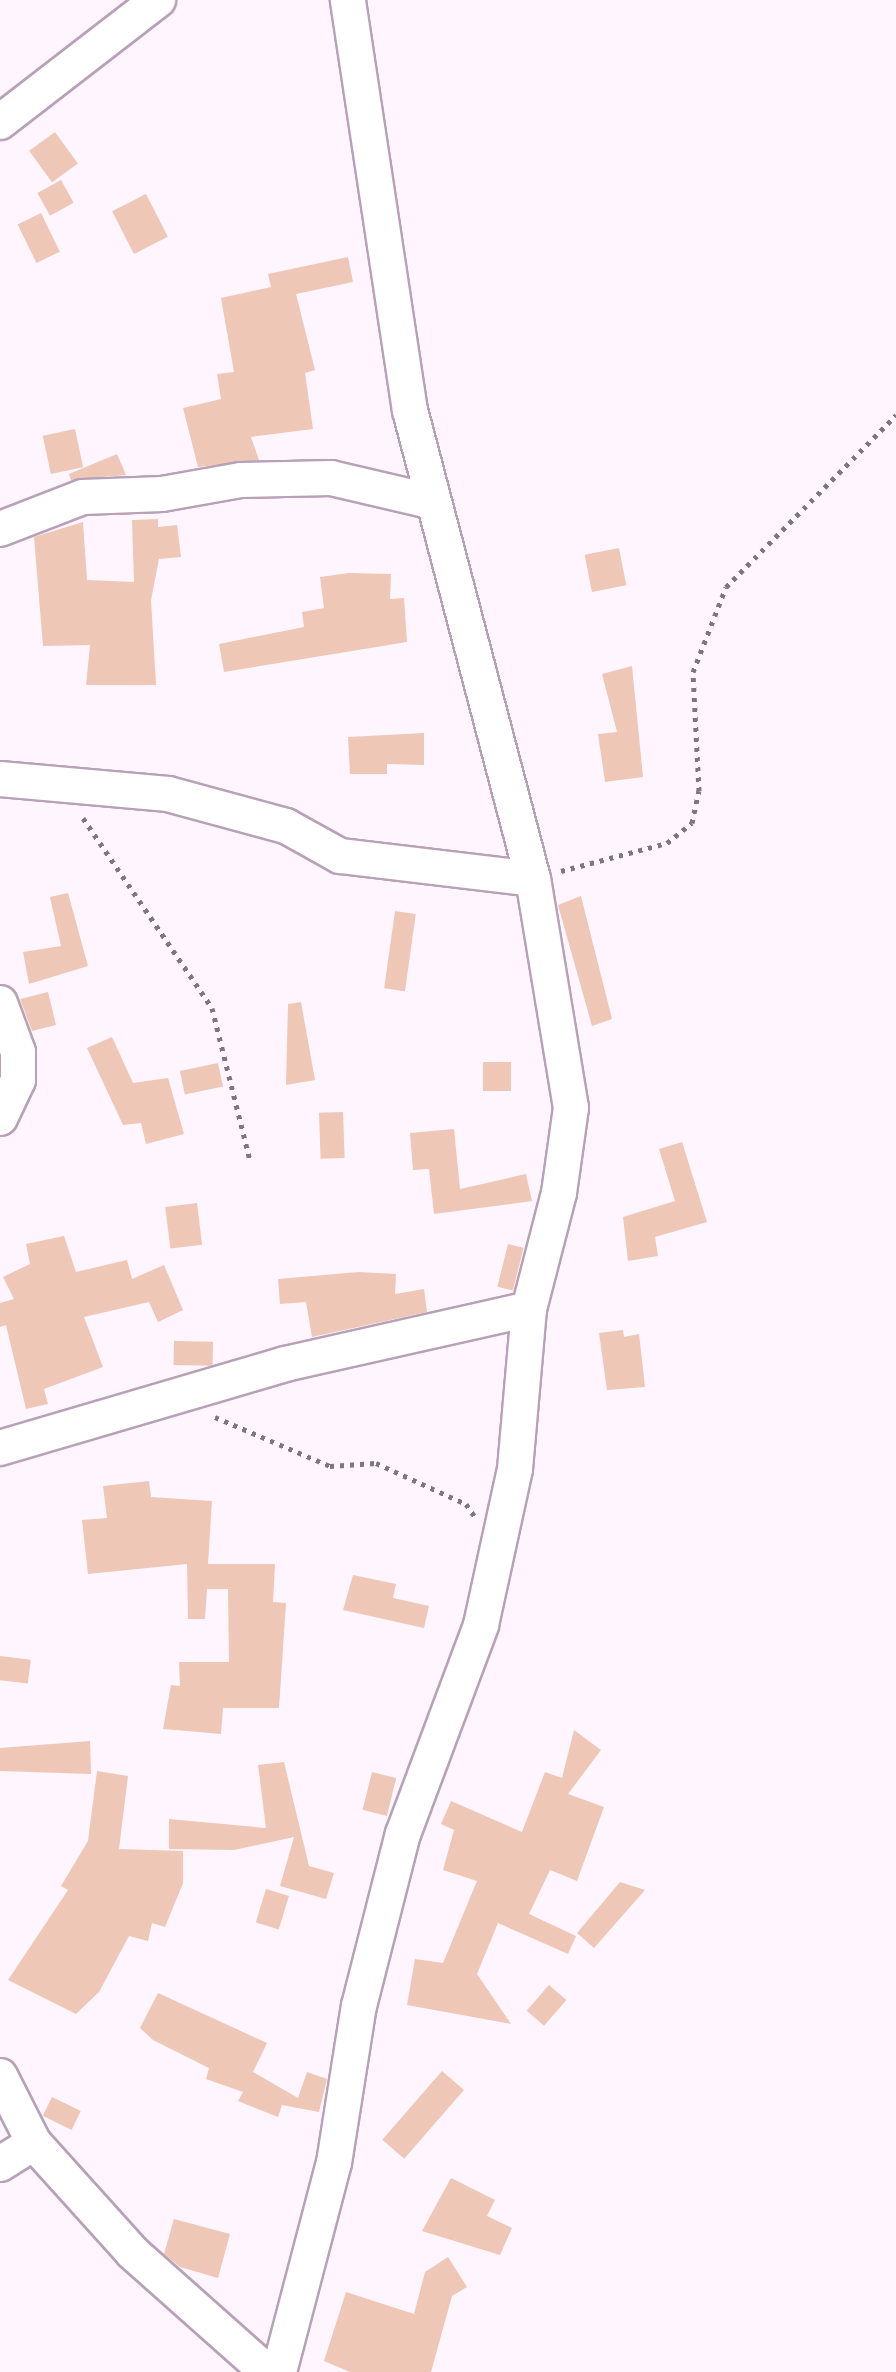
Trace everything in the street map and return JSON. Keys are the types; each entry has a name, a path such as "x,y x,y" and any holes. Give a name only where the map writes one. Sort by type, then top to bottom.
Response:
{"street":[{"path":"0,122 158,0"},
{"path":"279,2372 334,2163 359,2006 403,1834 481,1625 515,1469 529,1309 559,1193 571,1108 533,879 429,501 348,0"},
{"path":"0,529 83,497 162,494 241,480 331,478 429,501"},
{"path":"0,779 51,787 168,794 286,826 340,856 533,879"},
{"path":"0,1003 18,1052 18,1080 0,1118"},
{"path":"0,1448 285,1364 529,1309"},
{"path":"0,2076 34,2143 192,2312 267,2372"},
{"path":"0,2164 34,2143"}],"path":[{"path":"533,879 667,843 692,823 699,791 693,672 726,587 896,415"},
{"path":"51,787 96,831 212,1008 250,1160"},
{"path":"164,1401 330,1466 376,1463 466,1504 498,1547"}],"building":[{"path":"55,132 78,164 52,182 29,151"},
{"path":"61,180 74,203 50,216 37,193"},
{"path":"146,194 168,237 134,254 112,211"},
{"path":"41,213 60,252 36,263 18,224"},
{"path":"348,257 353,282 296,294 315,370 305,373 313,429 251,437 259,460 198,467 183,408 221,399 217,374 234,372 221,298 271,287 268,274"},
{"path":"75,429 83,467 51,474 43,436"},
{"path":"117,454 126,475 71,480 69,474"},
{"path":"158,519 158,527 177,525 181,557 159,559 151,600 156,685 86,685 90,645 43,646 34,537 83,522 87,580 134,582 132,520"},
{"path":"619,548 626,585 592,592 585,555"},
{"path":"349,573 391,574 390,599 404,598 407,642 224,672 219,644 304,627 302,612 324,608 320,577"},
{"path":"632,666 643,777 605,782 598,734 617,732 602,674"},
{"path":"424,733 424,765 387,764 387,774 350,774 348,737"},
{"path":"68,893 88,966 29,984 23,952 61,946 50,897"},
{"path":"581,896 612,1019 592,1026 558,905"},
{"path":"395,911 416,914 405,991 384,988"},
{"path":"48,992 56,1025 32,1031 20,999"},
{"path":"301,1002 315,1080 286,1085 288,1004"},
{"path":"112,1037 133,1083 168,1078 184,1134 146,1144 141,1123 123,1125 87,1048"},
{"path":"483,1062 511,1062 511,1091 483,1091"},
{"path":"218,1063 223,1086 185,1095 180,1071"},
{"path":"343,1112 345,1158 321,1159 319,1113"},
{"path":"454,1129 460,1189 526,1174 532,1201 434,1214 429,1169 413,1170 410,1133"},
{"path":"682,1142 707,1222 655,1237 658,1256 628,1261 623,1217 675,1201 659,1149"},
{"path":"197,1203 202,1245 170,1249 165,1207"},
{"path":"64,1236 76,1272 127,1260 132,1279 164,1265 183,1310 158,1322 149,1302 84,1317 103,1367 44,1389 48,1404 26,1409 6,1325 0,1327 0,1303 14,1299 3,1277 30,1264 26,1244"},
{"path":"508,1244 524,1248 513,1291 497,1287"},
{"path":"359,1272 396,1274 395,1294 424,1289 427,1312 312,1337 306,1302 280,1304 278,1279"},
{"path":"623,1330 624,1337 639,1334 645,1387 607,1390 599,1333"},
{"path":"174,1341 213,1342 213,1366 174,1365"},
{"path":"149,1481 151,1497 212,1501 208,1564 275,1564 273,1602 286,1603 279,1708 223,1708 221,1734 163,1729 171,1685 180,1686 179,1662 229,1662 228,1589 207,1589 205,1619 188,1619 187,1564 88,1574 82,1520 107,1518 103,1486"},
{"path":"353,1575 396,1584 393,1598 429,1606 424,1628 343,1610"},
{"path":"0,1656 31,1660 28,1684 0,1680"},
{"path":"574,1730 601,1750 568,1794 604,1807 577,1881 550,1870 529,1914 576,1936 568,1954 498,1923 477,1974 511,2024 407,2005 415,1959 443,1963 477,1881 443,1870 454,1830 441,1824 451,1801 522,1832 545,1772 562,1778"},
{"path":"90,1741 91,1774 0,1771 0,1748"},
{"path":"284,1762 309,1866 334,1873 326,1899 280,1886 294,1837 234,1850 169,1849 169,1819 266,1828 258,1765"},
{"path":"97,1771 128,1776 119,1849 183,1851 183,1883 165,1927 152,1923 148,1941 129,1936 99,1992 76,2014 8,1980 68,1890 61,1886 88,1841"},
{"path":"372,1772 396,1778 387,1816 363,1810"},
{"path":"620,1882 645,1890 594,1948 577,1933"},
{"path":"266,1889 289,1896 279,1929 256,1922"},
{"path":"549,1985 566,2000 544,2026 527,2011"},
{"path":"158,1993 267,2043 253,2072 298,2098 307,2072 327,2079 319,2112 282,2105 278,2117 238,2101 243,2092 206,2079 209,2068 153,2040 140,2028"},
{"path":"442,2071 464,2090 404,2159 382,2140"},
{"path":"52,2097 81,2111 72,2130 43,2116"},
{"path":"451,2178 495,2200 487,2216 512,2228 500,2255 422,2231"},
{"path":"174,2219 230,2234 218,2278 180,2267 164,2254"},
{"path":"448,2257 467,2287 452,2296 431,2372 350,2372 324,2361 346,2292 414,2314 425,2272"}]}
